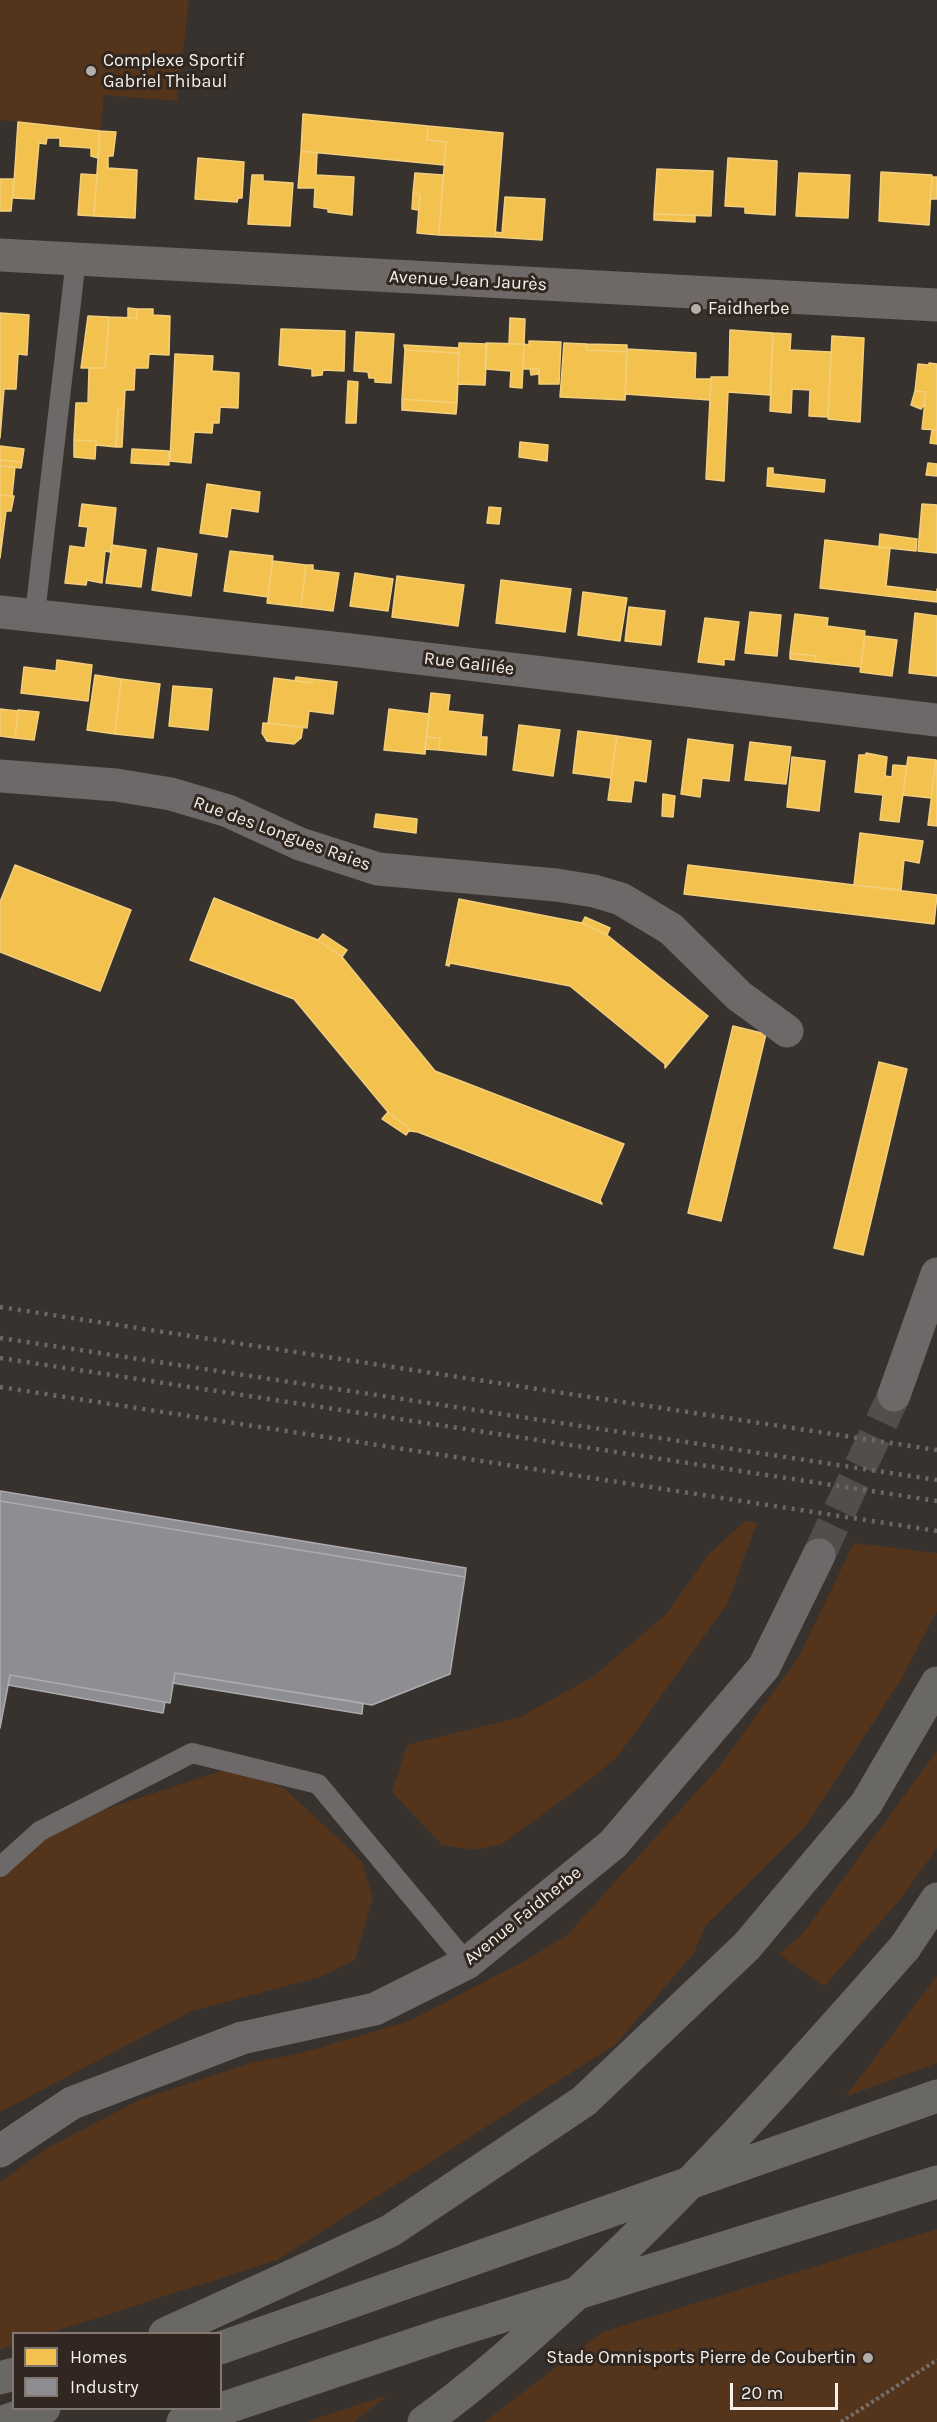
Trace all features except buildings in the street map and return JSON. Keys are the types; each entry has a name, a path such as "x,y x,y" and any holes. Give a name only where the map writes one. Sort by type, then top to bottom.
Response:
{"highway":[{"path":"169,2332 390,2231 584,2101 747,1946 866,1803 937,1683"},
{"path":"424,2422 477,2384 610,2263 761,2111 905,1947 937,1899"},
{"path":"222,2347 937,2096"},
{"path":"222,2409 445,2334 937,2182"},
{"path":"3,2422 41,2410"},
{"path":"183,2422 219,2410"}],"main road":[{"name":"Avenue Jean Jaurès","path":"0,255 937,304"}],"street":[{"name":"Rue Galilée","path":"0,612 35,614 937,720"},
{"name":"Rue des Longues Raies","path":"0,776 116,785 171,794 228,811 300,844 378,868 594,891 621,899 647,913 691,948 739,996 787,1031"},
{"path":"894,1395 937,1274"},
{"name":"Avenue Faidherbe","path":"0,2151 72,2103 242,2038 375,2009 467,1964 613,1844 764,1667 819,1555"}],"lane":[{"path":"35,614 76,260"},
{"path":"0,1868 40,1831 192,1753 318,1784 467,1964"}],"path":[{"path":"841,2422 937,2360"}],"shaded area":[{"name":"Complexe Sportif Gabriel Thibaul","path":"0,0 189,0 177,101 104,95 100,131 0,120"},
{"path":"745,1521 757,1523 727,1604 618,1756 589,1780 502,1844 476,1850 442,1845 392,1792 407,1745 520,1717 594,1676 667,1613 709,1554"},
{"path":"854,1543 937,1553 937,1611 899,1683 805,1827 705,1926 694,1953 616,2044 277,2260 53,2332 12,2332 12,2345 0,2350 0,2182 49,2147 141,2099 253,2062 298,2054 409,2021 530,1958 568,1934 720,1766 799,1656"},
{"path":"937,1751 937,1848 899,1901 824,1986 779,1954 804,1932"},
{"path":"227,1769 284,1788 361,1860 373,1897 355,1960 320,1977 192,2011 0,2112 0,1867 40,1831"},
{"path":"937,1976 937,2063 845,2097"},
{"path":"937,2229 937,2422 484,2422 602,2332"},
{"path":"388,2395 354,2422 306,2422"}],"tunnel":[{"path":"819,1555 894,1395"}],"railway":[{"path":"0,1307 937,1450"},
{"path":"0,1338 937,1480"},
{"path":"0,1358 937,1501"},
{"path":"0,1387 937,1531"}],"place":[{"name":"Complexe Sportif Gabriel Thibaul","path":"91,71"},
{"name":"Faidherbe","path":"696,309"},
{"name":"Stade Omnisports Pierre de Coubertin","path":"868,2358"}]}
